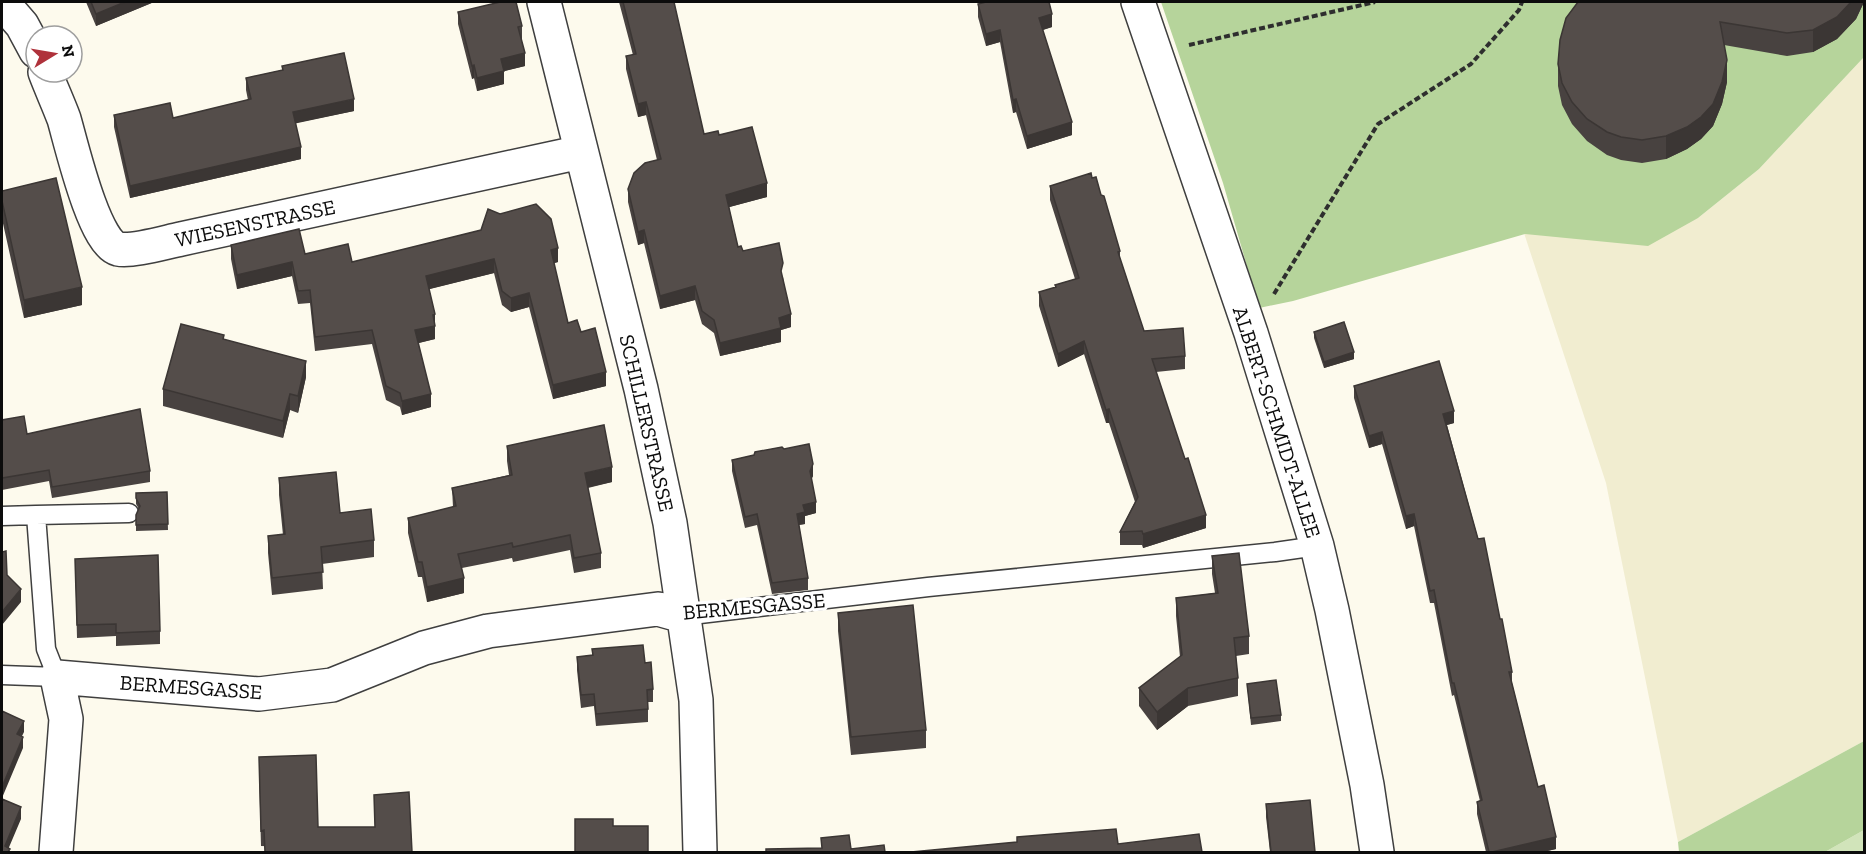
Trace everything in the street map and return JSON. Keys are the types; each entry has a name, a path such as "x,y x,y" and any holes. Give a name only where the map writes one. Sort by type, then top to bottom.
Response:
{"street":[{"path":"3,2 24,30"},
{"name":"SCHILLERSTRASSE","path":"544,2 641,389 670,523 696,700 700,852"},
{"name":"ALBERT-SCHMIDT-ALLEE","path":"1138,2 1251,333 1317,546 1365,773 1377,852"},
{"name":"WIESENSTRASSE","path":"50,84 64,120 83,185 98,225 105,240 116,249 135,248 181,239 581,152"},
{"name":"BERMESGASSE","path":"57,677 259,694 332,685 424,648 488,631 658,609 683,616"},
{"path":"56,852 66,718 57,677"}],"lane":[{"path":"2,516 129,513"},
{"path":"36,515 46,649 57,677"},
{"name":"BERMESGASSE","path":"683,616 928,587 1317,546"},
{"name":"BERMESGASSE","path":"2,675 57,677"}],"path":[{"path":"1156,53 1375,2"},
{"path":"1251,333 1378,124 1471,64 1519,10 1522,2"}],"shaded area":[{"path":"1864,57 1864,741 1678,842 1606,483 1524,233 1698,218 1759,169"}],"green space":[{"path":"1161,2 1864,2 1864,57 1759,169 1698,218 1648,246 1525,234 1293,301 1259,308 1223,183"},
{"path":"1864,741 1864,830 1825,852 1679,852 1678,842"},
{"path":"1864,830 1864,852 1825,852"}],"building":[{"path":"91,2 125,2 96,14"},
{"path":"500,2 516,2 522,26 518,27 525,53 501,59 504,71 477,78 458,12"},
{"path":"623,2 674,2 704,134 718,131 719,135 752,127 767,183 726,195 738,247 741,246 743,251 779,243 783,263 781,271 791,314 779,318 781,328 720,343 714,320 702,311 695,286 660,296 644,230 638,232 628,189 634,173 645,163 661,159 646,102 638,104 626,56 636,54"},
{"path":"1049,2 1052,14 1039,18 1072,122 1027,136 1016,99 1013,100 1000,30 986,34 978,4"},
{"path":"1578,2 1851,2 1837,17 1813,30 1787,33 1720,22 1727,60 1722,82 1713,104 1687,127 1666,136 1642,140 1607,132 1587,119 1572,102 1562,83 1558,64 1560,40 1566,18"},
{"path":"344,53 354,99 293,112 301,147 130,186 114,115 170,103 173,118 251,99 246,78 283,70 282,66"},
{"path":"1091,173 1092,178 1096,177 1101,195 1104,196 1120,251 1118,252 1144,331 1183,328 1185,356 1152,359 1206,515 1143,534 1142,531 1120,532 1138,497 1084,341 1058,354 1039,292 1079,278 1050,186"},
{"path":"56,178 82,287 24,300 2,201 2,191"},
{"path":"536,204 551,219 558,248 551,250 568,323 577,320 581,332 595,328 606,372 553,385 529,293 511,298 502,291 494,259 426,276 435,314 433,315 435,326 415,330 431,394 402,401 400,393 386,386 372,330 315,337 310,290 298,291 292,262 237,275 231,245 299,229 305,254 348,244 352,262 481,230 488,209 500,214"},
{"path":"1344,322 1354,352 1324,362 1314,332"},
{"path":"181,324 224,335 223,339 306,361 298,396 290,394 283,421 163,389"},
{"path":"1439,361 1454,411 1443,414 1478,539 1484,538 1512,672 1509,672 1538,787 1544,785 1556,837 1492,852 1489,852 1477,802 1482,800 1454,683 1452,683 1434,590 1430,591 1414,514 1406,516 1382,432 1369,436 1354,386"},
{"path":"140,409 150,471 52,487 49,470 2,478 2,420 24,416 27,434"},
{"path":"604,425 612,467 585,473 601,553 574,558 570,535 513,547 512,543 458,554 464,578 427,587 422,562 418,562 408,518 456,506 452,488 512,475 507,446"},
{"path":"809,444 813,464 810,471 816,502 803,505 805,512 797,514 808,578 772,583 757,514 745,517 732,460 754,455 755,452"},
{"path":"336,472 340,513 371,509 374,540 321,547 323,572 272,578 268,536 285,534 279,478"},
{"path":"167,492 168,524 136,525 136,515 140,506 136,493"},
{"path":"6,551 7,575 21,589 2,612 2,552"},
{"path":"1239,553 1249,636 1234,638 1238,678 1188,688 1157,712 1139,688 1182,655 1176,598 1218,593 1212,556"},
{"path":"158,555 160,631 116,633 116,624 77,625 75,559"},
{"path":"913,605 926,730 851,737 838,613"},
{"path":"643,645 645,663 651,662 653,689 647,690 648,709 596,714 594,694 581,695 577,657 593,655 592,649"},
{"path":"1276,680 1281,715 1251,718 1247,684"},
{"path":"2,711 24,721 17,734 23,737 2,787"},
{"path":"316,755 318,827 375,827 374,795 409,792 412,852 265,852 264,830 261,831 259,757"},
{"path":"2,799 21,807 5,846 10,849 8,852 2,852"},
{"path":"1310,800 1315,852 1271,852 1266,804"},
{"path":"575,819 613,819 613,826 648,826 648,852 575,852"},
{"path":"1116,829 1118,844 1199,834 1202,852 911,852 1017,842 1017,837"},
{"path":"849,835 851,849 884,845 885,852 766,852 766,849 822,848 821,838"}]}
